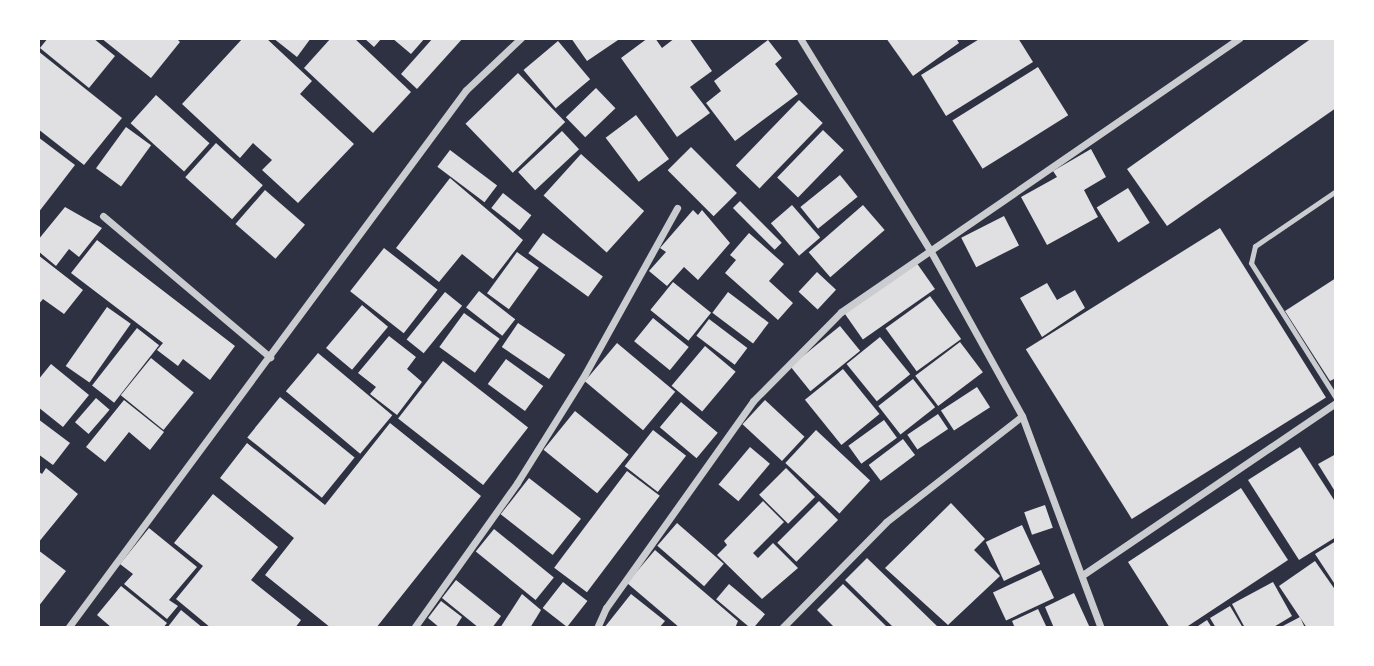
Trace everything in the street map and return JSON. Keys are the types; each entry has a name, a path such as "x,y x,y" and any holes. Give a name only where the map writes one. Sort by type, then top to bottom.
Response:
{"street":[{"path":"68,628 466,90 521,38"},
{"path":"800,38 930,250 1022,416 1084,574 1101,628"},
{"path":"597,628 606,608 753,401 841,312 1239,38"},
{"path":"414,628 530,461 677,208"},
{"path":"103,216 270,357"},
{"path":"1084,574 1335,401"},
{"path":"782,628 886,523 1022,416"}],"lane":[{"path":"1335,191 1255,246 1251,263 1335,401"}],"building":[{"path":"48,38 93,38 115,56 89,88 40,48"},
{"path":"101,38 176,38 180,42 151,78"},
{"path":"243,38 266,38 312,81 300,94 354,144 298,203 262,170 272,160 253,143 240,158 182,104"},
{"path":"273,38 311,38 297,57"},
{"path":"331,38 354,38 411,92 373,133 304,68"},
{"path":"364,38 382,38 374,47"},
{"path":"392,38 425,38 411,54"},
{"path":"433,38 463,38 417,89 401,74"},
{"path":"571,38 621,38 587,61"},
{"path":"648,38 655,38 662,48 675,38 689,38 712,71 690,87 710,113 677,137 621,58"},
{"path":"886,38 956,38 959,43 913,76"},
{"path":"981,38 1018,38 1033,62 946,116 921,75"},
{"path":"1312,38 1336,38 1336,108 1167,226 1127,169"},
{"path":"768,40 782,58 775,64 798,94 735,141 706,103 721,91 714,81"},
{"path":"558,41 590,79 556,108 524,70"},
{"path":"38,51 122,118 84,165 38,129"},
{"path":"1038,67 1068,115 983,169 952,121"},
{"path":"518,73 565,122 513,173 465,124"},
{"path":"596,88 615,108 585,137 566,117"},
{"path":"156,95 210,143 184,171 131,123"},
{"path":"799,100 823,123 760,188 736,165"},
{"path":"636,115 669,159 639,182 606,138"},
{"path":"126,127 151,145 121,186 96,168"},
{"path":"823,130 844,150 798,198 777,177"},
{"path":"562,131 579,149 535,190 518,172"},
{"path":"38,137 75,165 38,213"},
{"path":"216,143 263,185 232,219 185,177"},
{"path":"691,147 737,193 714,216 668,170"},
{"path":"1091,149 1106,177 1084,190 1098,217 1047,245 1021,197 1057,177 1053,171"},
{"path":"450,150 497,186 484,202 437,167"},
{"path":"581,154 644,211 607,252 544,196"},
{"path":"840,175 858,197 818,229 800,207"},
{"path":"450,178 523,240 493,279 462,254 439,282 396,248"},
{"path":"1128,188 1150,223 1118,242 1097,208"},
{"path":"265,190 305,225 275,259 235,224"},
{"path":"503,193 531,215 520,230 491,208"},
{"path":"740,201 782,243 775,250 733,208"},
{"path":"792,205 820,237 799,256 771,223"},
{"path":"863,205 885,230 830,277 809,252"},
{"path":"65,207 102,228 79,257 69,249 56,266 38,251 38,240"},
{"path":"693,210 698,215 702,210 730,243 698,280 684,267 667,286 649,271 666,252 660,248"},
{"path":"1004,216 1019,245 976,267 961,238"},
{"path":"1220,228 1326,398 1132,519 1026,349"},
{"path":"543,233 603,276 588,297 528,253"},
{"path":"749,233 784,264 769,281 793,303 778,320 725,273 736,260 730,255"},
{"path":"97,240 235,346 210,380 183,359 178,366 157,350 163,343 71,273"},
{"path":"384,248 438,290 404,333 350,291"},
{"path":"517,252 539,268 509,309 487,293"},
{"path":"38,255 83,290 64,314 43,299 38,305"},
{"path":"916,262 935,289 863,340 844,312"},
{"path":"817,272 836,290 818,309 799,292"},
{"path":"1336,278 1336,378 1330,381 1285,311"},
{"path":"673,282 711,313 688,341 650,310"},
{"path":"1047,283 1057,300 1075,290 1085,308 1042,337 1020,298"},
{"path":"479,291 515,319 502,336 466,308"},
{"path":"445,292 462,306 424,353 407,339"},
{"path":"728,292 769,323 753,343 712,313"},
{"path":"930,296 961,339 917,371 886,328"},
{"path":"362,305 388,327 352,370 326,348"},
{"path":"107,307 131,324 89,383 66,366"},
{"path":"464,313 500,339 475,373 439,347"},
{"path":"653,318 689,347 670,370 634,341"},
{"path":"709,319 747,348 735,365 696,336"},
{"path":"518,323 565,355 549,379 502,347"},
{"path":"840,326 860,351 810,391 790,366"},
{"path":"137,328 159,345 114,403 92,386"},
{"path":"389,336 416,357 407,369 422,382 397,415 370,394 376,387 358,373"},
{"path":"880,337 910,374 877,401 847,364"},
{"path":"960,342 983,372 938,406 915,376"},
{"path":"617,343 675,392 643,430 585,381"},
{"path":"705,346 736,372 702,412 672,386"},
{"path":"318,353 392,415 360,454 286,391"},
{"path":"151,358 194,393 164,430 121,395"},
{"path":"506,359 543,386 525,411 488,384"},
{"path":"443,361 528,427 483,485 398,419"},
{"path":"51,364 89,395 63,427 38,407 38,380"},
{"path":"843,369 880,414 841,445 805,400"},
{"path":"913,379 935,407 900,434 878,406"},
{"path":"977,387 990,407 954,431 941,410"},
{"path":"280,397 355,457 322,498 247,437"},
{"path":"96,398 110,410 89,434 75,422"},
{"path":"124,400 164,432 150,450 129,432 105,462 86,447"},
{"path":"765,400 804,437 782,461 742,424"},
{"path":"681,402 718,433 697,458 660,427"},
{"path":"575,411 629,454 597,493 544,450"},
{"path":"938,414 948,429 917,450 907,435"},
{"path":"38,419 70,443 53,465 38,454"},
{"path":"884,420 897,438 861,464 848,446"},
{"path":"390,423 481,496 376,628 331,628 265,575 294,538 220,478 247,443 325,505"},
{"path":"653,430 686,456 658,492 625,466"},
{"path":"816,430 870,480 839,513 785,463"},
{"path":"903,439 915,455 881,481 869,465"},
{"path":"750,447 770,464 738,501 719,485"},
{"path":"1300,447 1336,503 1336,537 1299,560 1248,480"},
{"path":"1336,454 1336,493 1318,464"},
{"path":"46,468 78,494 38,543 38,471 42,474"},
{"path":"786,468 815,497 788,524 759,495"},
{"path":"627,471 660,496 587,592 554,568"},
{"path":"529,478 581,519 553,555 501,514"},
{"path":"1241,488 1288,560 1185,628 1170,628 1128,562"},
{"path":"213,494 278,547 251,580 301,620 295,628 211,628 176,599 203,566 174,543"},
{"path":"763,501 784,522 753,553 758,558 773,543 798,568 762,599 717,555 727,545 724,541"},
{"path":"819,501 838,520 796,562 777,543"},
{"path":"951,503 985,539 974,550 1000,576 948,625 885,568"},
{"path":"1045,505 1053,528 1032,535 1024,512"},
{"path":"677,523 724,564 704,586 657,546"},
{"path":"1022,525 1040,564 1004,581 986,542"},
{"path":"149,528 197,567 169,600 178,606 167,619 124,584 133,574 120,564"},
{"path":"494,529 554,577 536,600 476,552"},
{"path":"1336,541 1336,586 1315,554"},
{"path":"38,550 66,571 38,607"},
{"path":"655,550 738,621 735,628 680,628 627,583"},
{"path":"867,558 939,628 894,628 845,580"},
{"path":"1315,561 1336,591 1336,628 1307,628 1279,586"},
{"path":"1041,570 1054,598 1006,620 993,592"},
{"path":"456,580 501,616 492,628 479,628 442,598"},
{"path":"563,582 587,601 567,627 543,608"},
{"path":"1273,582 1292,616 1272,628 1245,628 1232,604"},
{"path":"729,584 765,614 753,628 750,628 716,599"},
{"path":"843,584 888,628 835,628 817,610"},
{"path":"121,586 167,623 163,628 112,628 97,615"},
{"path":"1074,593 1090,628 1054,628 1045,607"},
{"path":"522,594 541,610 530,628 500,628"},
{"path":"631,594 665,621 659,628 604,628"},
{"path":"441,601 462,617 455,628 440,628 428,618"},
{"path":"1230,606 1243,628 1216,628 1210,618"},
{"path":"1038,609 1047,628 1015,628 1012,621"},
{"path":"181,610 203,628 167,628"},
{"path":"1300,617 1305,628 1279,628"},
{"path":"1207,620 1212,628 1195,628"}]}
